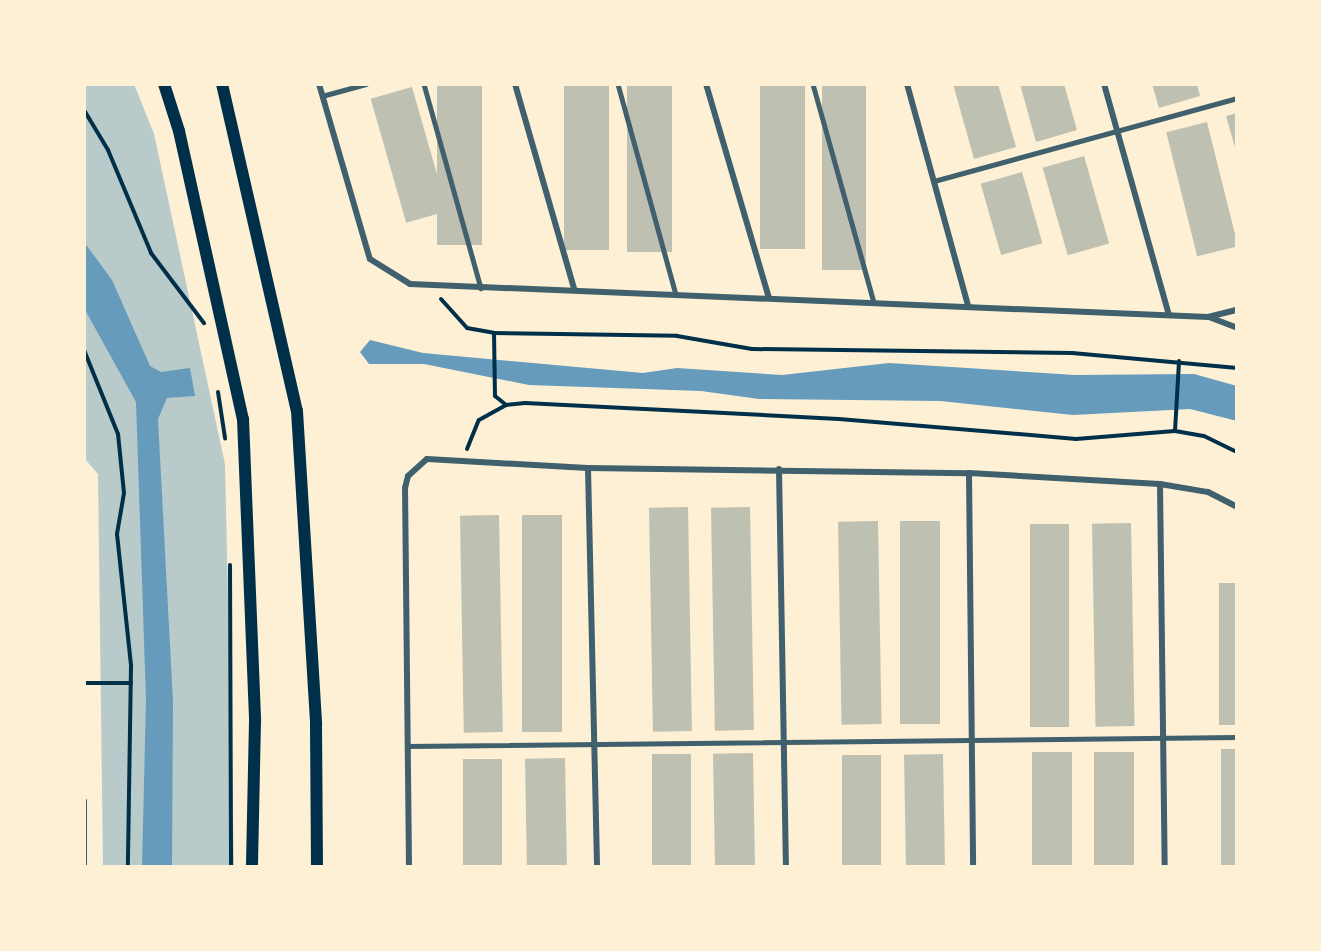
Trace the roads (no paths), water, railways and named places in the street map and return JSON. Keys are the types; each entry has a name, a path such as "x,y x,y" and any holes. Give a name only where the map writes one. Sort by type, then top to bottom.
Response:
{"main road":[{"path":"164,84 179,131 227,347 243,431 255,721 252,867"},
{"path":"222,84 297,411 316,724 317,867"}],"street":[{"path":"319,84 370,259 388,274 434,288 574,289 1209,317 1237,310"},
{"path":"515,84 574,289"},
{"path":"706,84 769,298"},
{"path":"907,84 968,305"},
{"path":"1104,84 1169,315"},
{"path":"1209,317 1237,328"},
{"path":"410,867 405,488 417,466 439,458 588,468 969,473 1160,484 1208,492 1237,507"},
{"path":"588,468 597,867"},
{"path":"779,469 786,867"},
{"path":"969,473 973,867"},
{"path":"1160,484 1165,867"},
{"path":"84,801 84,867"}],"lane":[{"path":"322,96 366,84"},
{"path":"424,84 482,288"},
{"path":"618,84 676,294"},
{"path":"813,84 874,302"},
{"path":"934,180 1237,98"},
{"path":"407,746 1237,737"}],"water":[{"path":"84,242 112,280 150,366 161,372 190,368 195,396 167,398 158,419 173,702 172,867 142,867 146,700 136,402 84,308"},
{"path":"370,340 423,353 643,373 677,368 782,375 889,363 1075,375 1194,374 1237,386 1237,421 1190,409 1073,415 940,401 759,399 701,391 529,385 424,364 369,364 360,352"}]}
